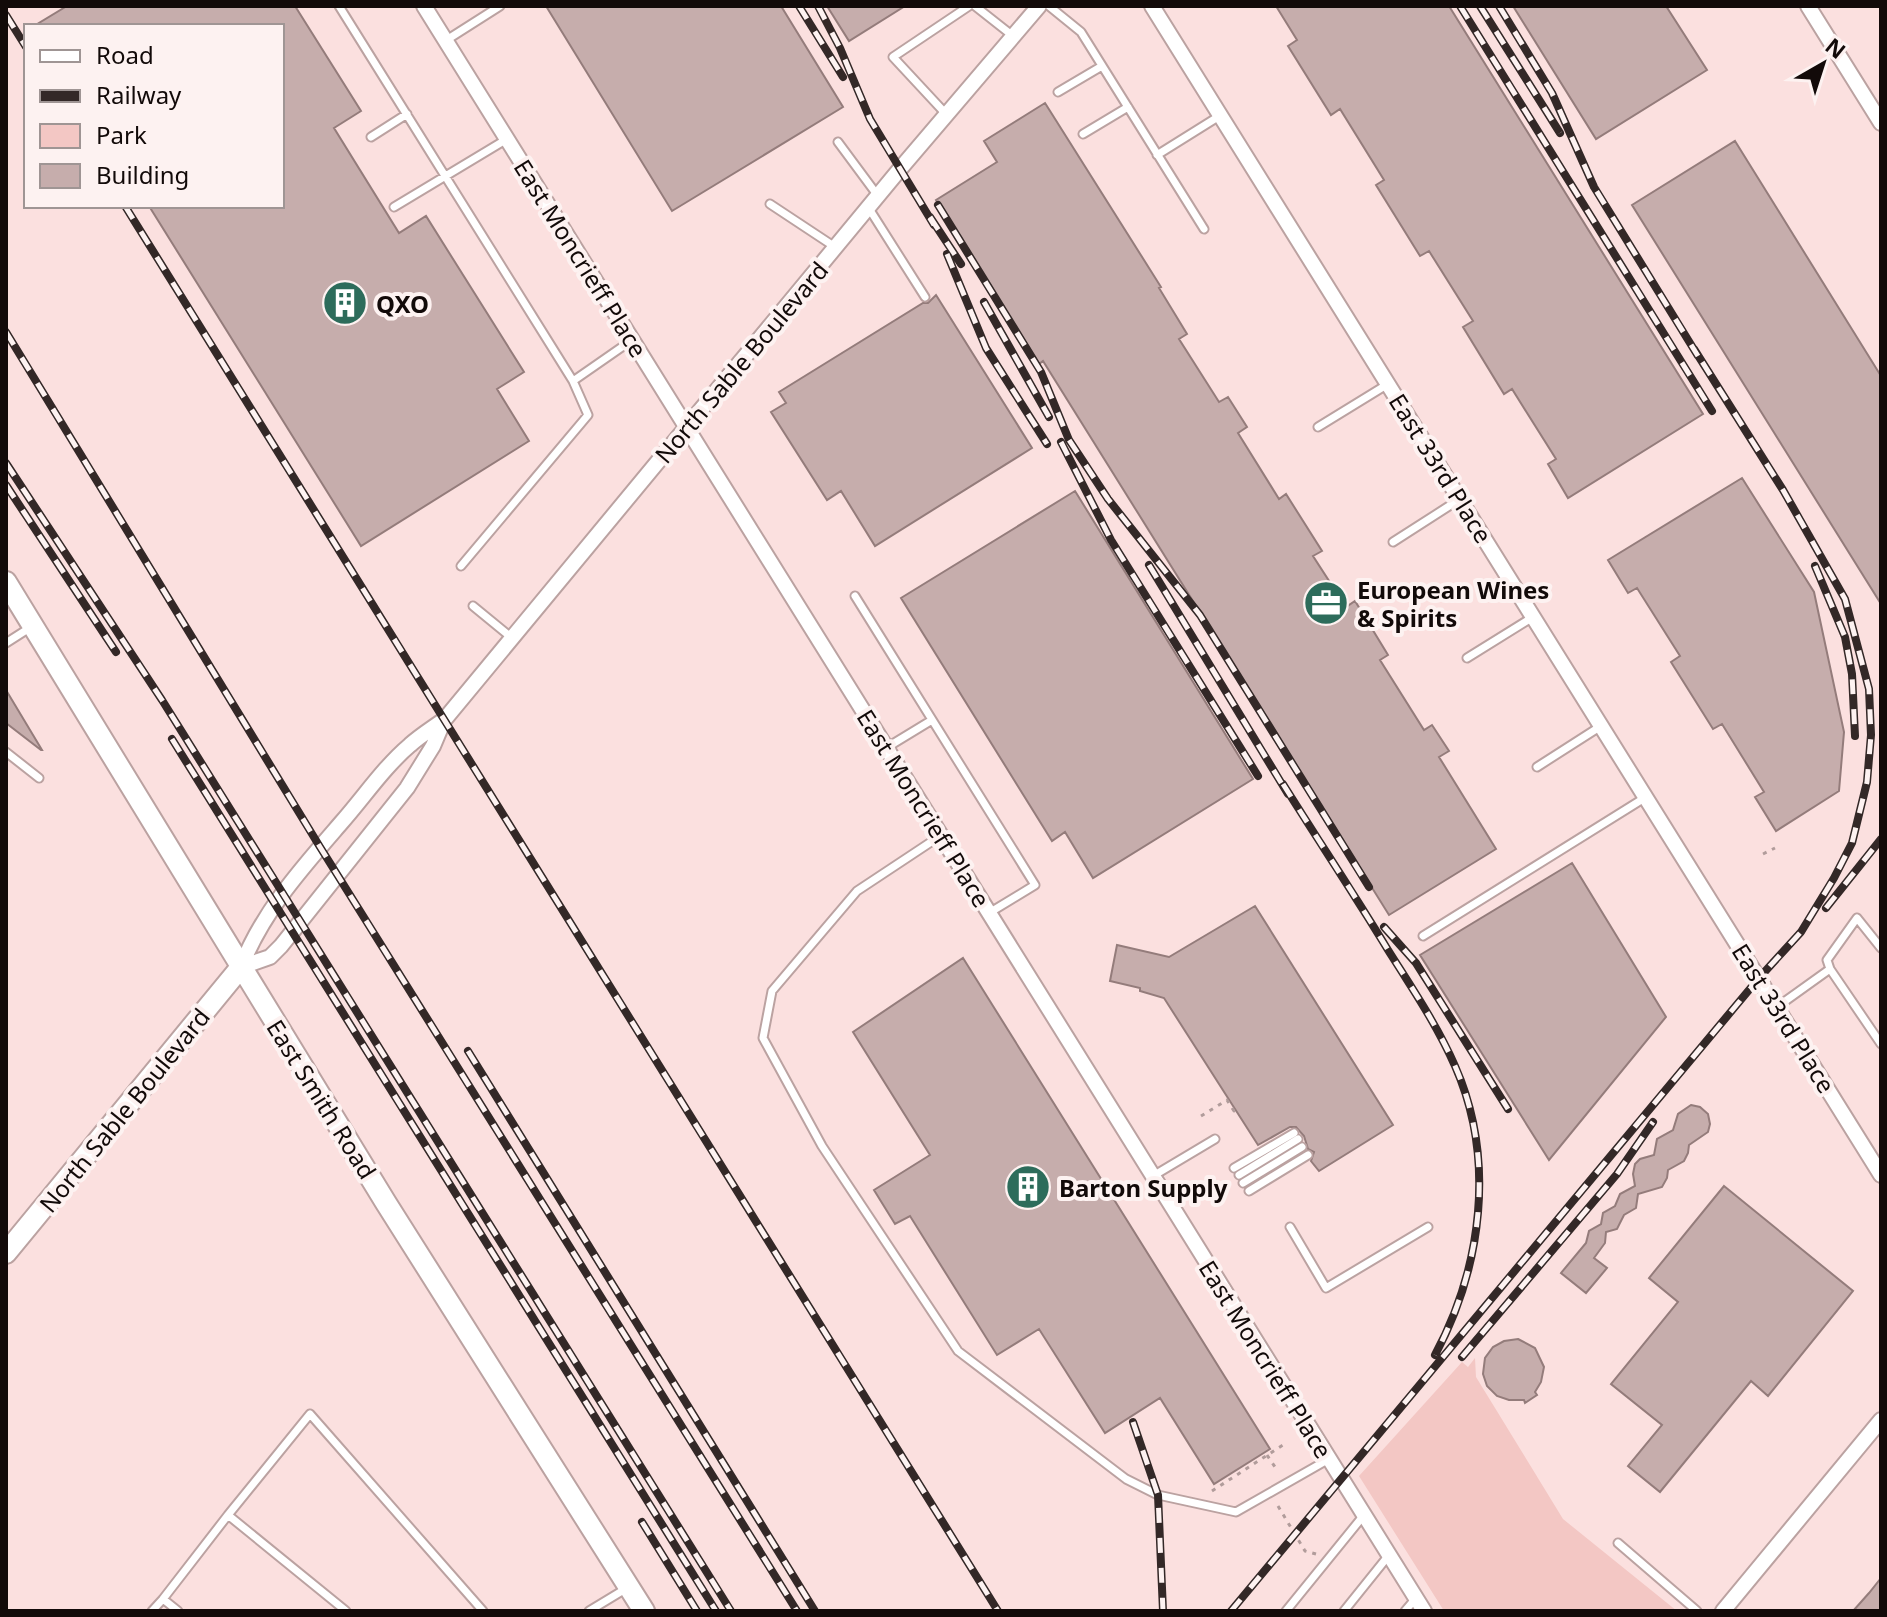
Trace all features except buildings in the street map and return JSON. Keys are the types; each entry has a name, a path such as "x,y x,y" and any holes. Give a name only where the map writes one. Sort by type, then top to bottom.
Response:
{"street":[{"name":"East Moncrieff Place","path":"424,6 1420,1604"},
{"name":"North Sable Boulevard","path":"6,1253 241,967 263,919 320,847 394,761 445,719 835,247 1039,6"},
{"name":"East 33rd Place","path":"1152,6 1881,1175"},
{"path":"1808,6 1881,123"},
{"name":"East Smith Road","path":"6,582 386,1203 644,1611"},
{"name":"North Sable Boulevard","path":"241,967 270,957 281,946 407,788 433,746 445,719"},
{"path":"1723,1611 1881,1420"}],"lane":[{"path":"339,6 573,381 588,415 461,566"},
{"path":"445,41 500,6"},
{"path":"947,114 893,57 969,6"},
{"path":"975,6 1013,36"},
{"path":"1049,6 1081,32 1204,229"},
{"path":"1058,92 1102,66"},
{"path":"1083,134 1128,107"},
{"path":"371,137 407,114"},
{"path":"1157,155 1221,115"},
{"path":"394,207 507,139"},
{"path":"838,142 925,297"},
{"path":"770,204 835,247"},
{"path":"573,381 632,340"},
{"path":"1318,427 1388,384"},
{"path":"1393,542 1460,499"},
{"path":"855,596 1035,885 989,913"},
{"path":"473,606 512,638"},
{"path":"1467,658 1533,616"},
{"path":"6,643 33,626"},
{"path":"886,748 932,720"},
{"path":"1537,767 1601,726"},
{"path":"6,752 39,778"},
{"path":"1423,936 1646,797"},
{"path":"941,836 857,891 772,991 763,1038 822,1146 958,1351 1126,1479 1158,1495 1236,1512 1329,1459"},
{"path":"1881,948 1857,918 1827,960 1881,1044"},
{"path":"1777,1007 1830,969"},
{"path":"1153,1176 1215,1139"},
{"path":"1239,1175 1298,1140 1239,1175"},
{"path":"1249,1191 1308,1155"},
{"path":"1290,1227 1326,1288 1428,1227"},
{"path":"152,1611 310,1414 483,1611"},
{"path":"228,1515 346,1611"},
{"path":"1286,1611 1364,1515"},
{"path":"1618,1543 1697,1611"},
{"path":"1344,1611 1389,1555"},
{"path":"589,1611 629,1587"},
{"path":"163,1599 178,1611"},
{"path":"1405,1611 1420,1604"}],"path":[{"path":"1763,854 1775,848"},
{"path":"1201,1116 1227,1100 1235,1109"},
{"path":"1212,1491 1286,1443"},
{"path":"1267,1455 1277,1470"},
{"path":"1278,1506 1305,1551 1321,1554"}],"green space":[{"path":"1475,1358 1476,1377 1563,1519 1677,1611 1444,1611 1359,1476 1462,1362 1468,1367"}],"railway":[{"path":"799,6 843,77"},
{"path":"818,6 840,48 870,119 934,225"},
{"path":"1460,6 1712,411"},
{"path":"1480,6 1560,133"},
{"path":"1499,6 1552,93 1594,187 1698,356"},
{"path":"6,15 24,44"},
{"path":"938,205 1041,372 1069,440 1108,499 1200,615 1369,887"},
{"path":"126,208 998,1611"},
{"path":"930,217 961,264"},
{"path":"947,254 986,348 1047,444"},
{"path":"984,302 1049,417"},
{"path":"6,332 320,847 797,1611"},
{"path":"1231,1611 1759,978 1801,932 1852,843 1867,782 1871,735 1869,689 1845,599 1783,490 1694,349"},
{"path":"1061,442 1111,540 1258,776"},
{"path":"6,463 162,700 731,1611"},
{"path":"6,485 116,652"},
{"path":"1149,565 1288,794"},
{"path":"1815,566 1845,637 1852,674 1855,736"},
{"path":"172,739 716,1611"},
{"path":"1283,784 1432,1021 1455,1066 1468,1102 1476,1138 1478,1212 1464,1286 1435,1355"},
{"path":"1826,908 1881,839"},
{"path":"1384,927 1416,963 1508,1109"},
{"path":"468,1051 815,1611"},
{"path":"1462,1357 1617,1174 1653,1122"},
{"path":"1133,1422 1158,1495 1163,1611"},
{"path":"642,1522 697,1611"}],"place":[{"name":"QXO","path":"345,303"},
{"name":"European Wines & Spirits","path":"1326,603"},
{"name":"Barton Supply","path":"1028,1187"}]}
